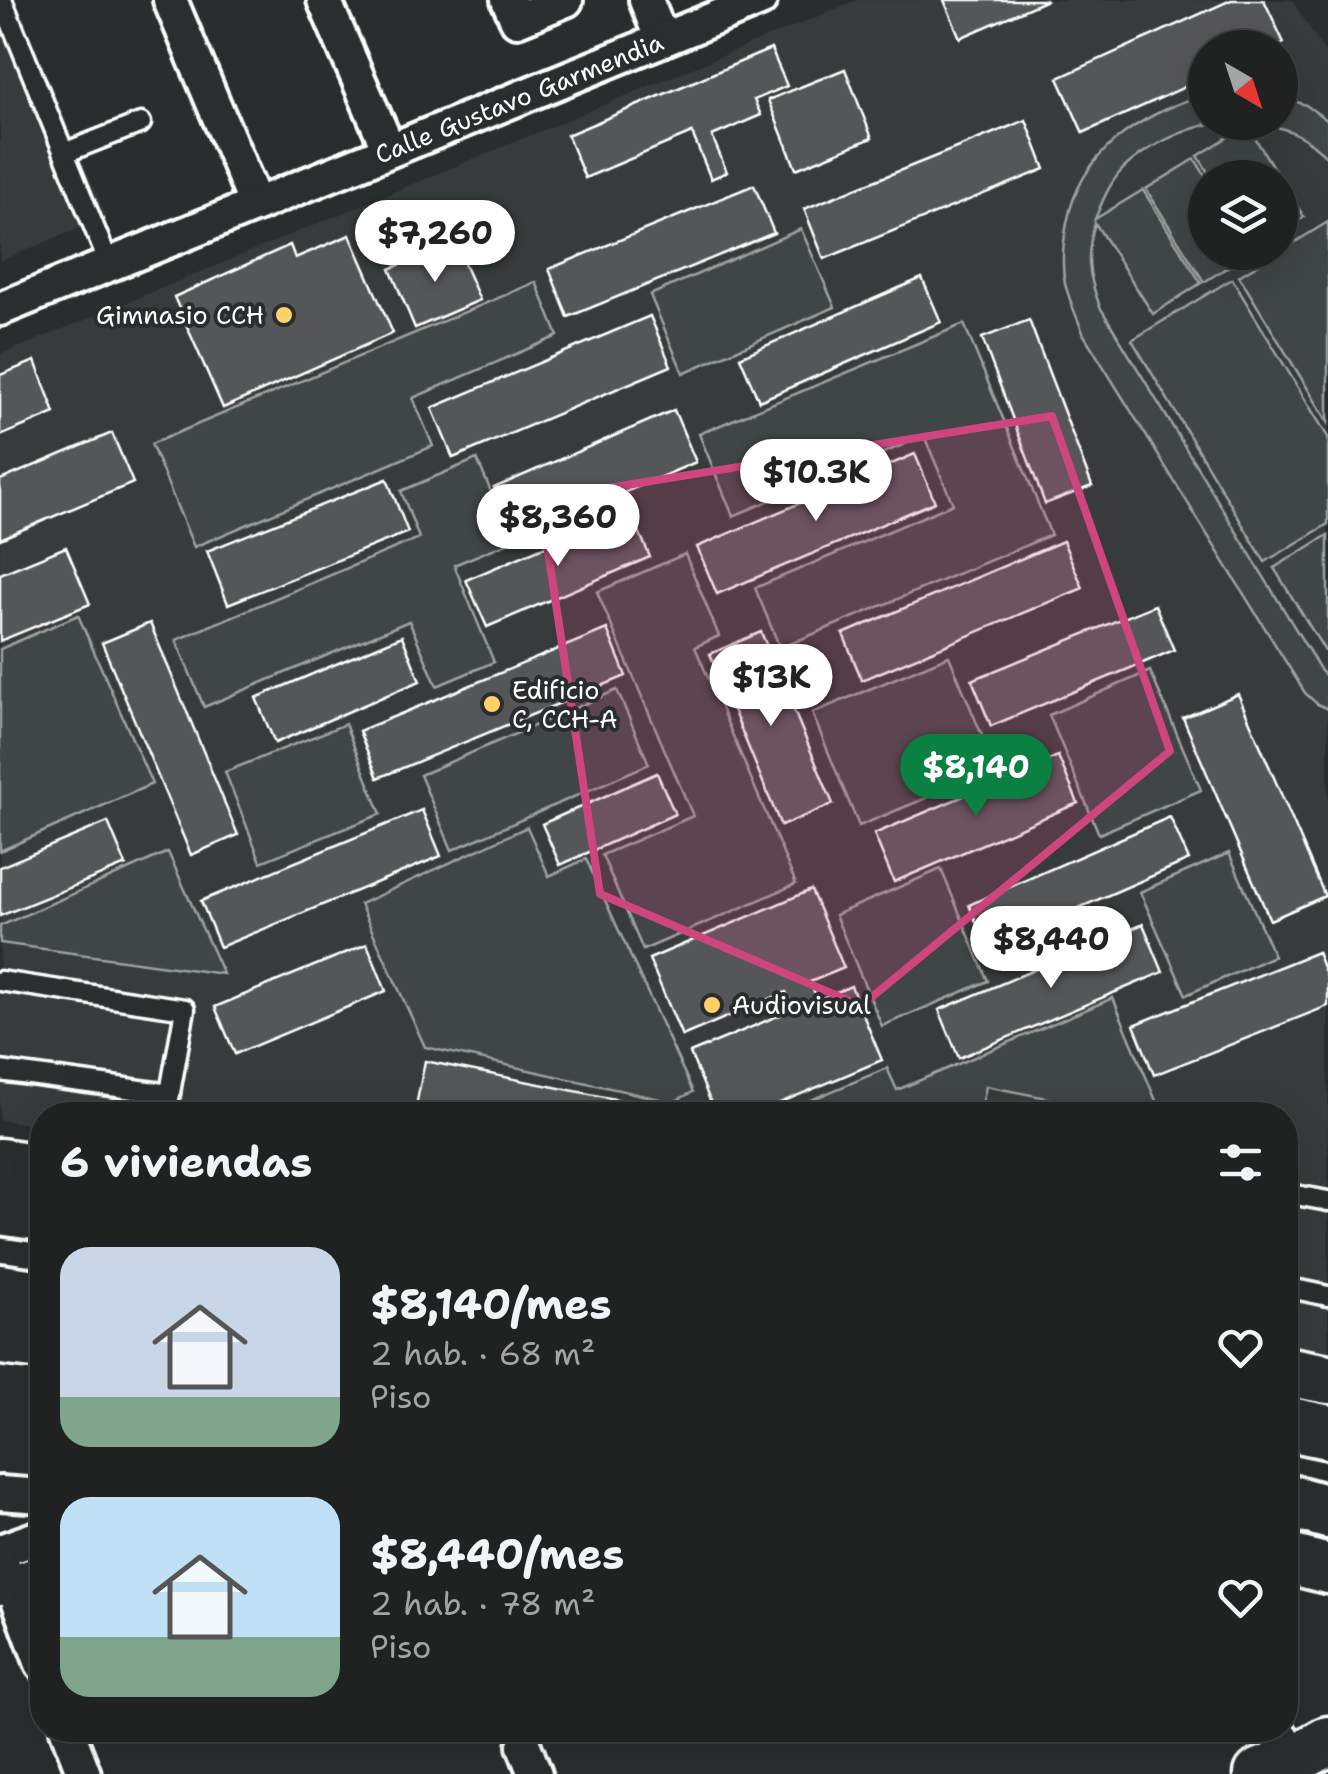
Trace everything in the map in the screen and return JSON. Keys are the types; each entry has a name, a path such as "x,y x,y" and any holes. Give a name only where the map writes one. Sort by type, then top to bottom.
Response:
{"main road":[{"path":"0,1208 30,1212"},
{"path":"0,1291 30,1295"},
{"path":"1298,1426 1328,1432"},
{"path":"1298,1504 1328,1512"}],"street":[{"path":"170,0 256,205"},
{"path":"324,0 389,150"},
{"path":"512,10 566,0"},
{"path":"646,0 662,40"},
{"name":"Calle Gustavo Garmendia","path":"0,308 760,0"},
{"path":"0,1163 30,1167"},
{"path":"0,1340 30,1344"},
{"path":"1298,1373 1328,1379"},
{"path":"0,1493 30,1495"},
{"path":"0,1551 30,1540"},
{"path":"1298,1561 1328,1569"},
{"path":"14,1576 30,1626"},
{"path":"72,1742 84,1774"}],"lane":[{"path":"2,0 109,264"},
{"path":"64,153 141,123"},
{"path":"0,982 185,1010 168,1102"},
{"path":"0,1070 170,1094"},
{"path":"1298,1195 1328,1201"},
{"path":"1298,1290 1328,1296"}],"highlighted area":[{"path":"1052,416 1170,751 861,1006 600,894 540,499"}],"shaded area":[{"path":"0,0 16,0 106,217 0,261"},
{"path":"857,0 1292,0 1328,57 1328,1353 1298,1347 1298,1102 30,1102 30,1124 0,1120 0,355"},
{"path":"1188,100 1188,131 1165,140 1122,170 1095,219 1143,190 1188,262 1188,270 1193,270 1201,283 1153,314 1095,223 1089,256 1091,275 1100,307 1328,678 1328,709 1305,693 1084,335 1065,284 1066,231 1074,198 1085,175 1116,139"},
{"path":"1298,102 1328,121 1328,158 1298,135"},
{"path":"1223,140 1256,140 1269,160 1200,160 1198,156"},
{"path":"1188,163 1188,256 1146,189"},
{"path":"1328,222 1328,422 1239,276 1249,270 1298,270 1298,240"},
{"path":"801,229 835,307 683,373 650,295"},
{"path":"1197,270 1223,270 1204,282"},
{"path":"1232,279 1328,437 1328,524 1265,562 1132,340"},
{"path":"536,282 558,336 413,398 433,446 194,547 151,444"},
{"path":"964,324 1051,535 780,648 755,588 953,504 924,436 733,516 699,434"},
{"path":"477,459 512,541 454,565 494,662 437,686 409,621 204,707 176,640 419,538 401,491"},
{"path":"1328,535 1328,656 1274,568"},
{"path":"685,554 719,636 695,647 796,884 643,950 602,855 693,816 597,592"},
{"path":"78,615 152,784 0,851 0,649"},
{"path":"949,656 996,769 859,826 812,713"},
{"path":"1150,671 1201,790 1099,834 1049,715"},
{"path":"617,690 649,764 452,850 420,775"},
{"path":"345,724 381,814 261,862 225,772"},
{"path":"527,827 549,876 586,859 693,1092 673,1102 425,1047 360,904"},
{"path":"168,852 223,974 0,943 0,926"},
{"path":"1229,853 1274,956 1186,995 1140,892"},
{"path":"941,869 988,981 882,1026 835,915"},
{"path":"1113,998 1157,1102 1067,1102 986,1086 983,1102 806,1102 887,1068 897,1090"}],"building":[{"path":"944,0 1047,0 960,38"},
{"path":"1231,0 1264,0 1278,30 1188,30 1188,86 1083,133 1058,78"},
{"path":"771,49 787,86 754,100 761,115 712,136 727,172 711,179 692,133 585,178 567,135"},
{"path":"845,69 872,138 796,169 768,100"},
{"path":"1026,120 1045,169 824,259 804,209"},
{"path":"754,185 774,233 568,317 549,269"},
{"name":"Gimnasio CCH","path":"350,235 393,333 223,408 174,297 290,245 295,258"},
{"path":"454,241 480,300 415,328 390,269"},
{"path":"922,278 941,322 759,401 740,357"},
{"path":"650,316 671,366 453,458 432,408"},
{"path":"1029,320 1092,486 1045,504 982,338"},
{"path":"35,361 55,413 0,436 0,375"},
{"path":"674,410 696,462 515,539 494,488"},
{"path":"112,433 133,483 0,539 0,480"},
{"path":"915,454 935,502 717,594 697,547"},
{"path":"387,479 408,532 228,604 207,551"},
{"path":"630,510 650,557 487,627 466,580"},
{"path":"1063,541 1083,588 862,680 843,634"},
{"path":"66,547 90,604 0,641 0,574"},
{"path":"1155,605 1174,650 991,726 972,680"},
{"path":"150,623 238,835 191,855 102,643"},
{"name":"Edificio C, CCH-A","path":"607,629 626,676 378,778 359,731"},
{"path":"761,632 833,804 781,826 710,654"},
{"path":"402,636 420,681 275,743 256,698"},
{"path":"1238,694 1325,896 1270,920 1183,718"},
{"path":"1058,756 1078,803 894,882 874,834"},
{"path":"657,773 675,814 560,865 542,824"},
{"path":"422,810 441,856 220,947 201,901"},
{"path":"1170,817 1189,860 987,948 969,905"},
{"path":"108,822 126,865 0,916 0,867"},
{"name":"Audiovisual","path":"811,890 844,968 810,982 818,1000 851,986 882,1060 782,1102 711,1102 690,1053 794,1009 786,992 682,1036 649,959"},
{"path":"1143,924 1163,972 959,1058 939,1010"},
{"path":"367,944 386,991 235,1054 215,1007"},
{"path":"1317,952 1328,980 1328,1006 1154,1075 1134,1025"},
{"path":"425,1061 630,1102 417,1102"}],"place":[{"name":"Gimnasio CCH","path":"284,315"},
{"name":"Edificio C, CCH-A","path":"492,704"},
{"name":"Audiovisual","path":"712,1005"}]}
